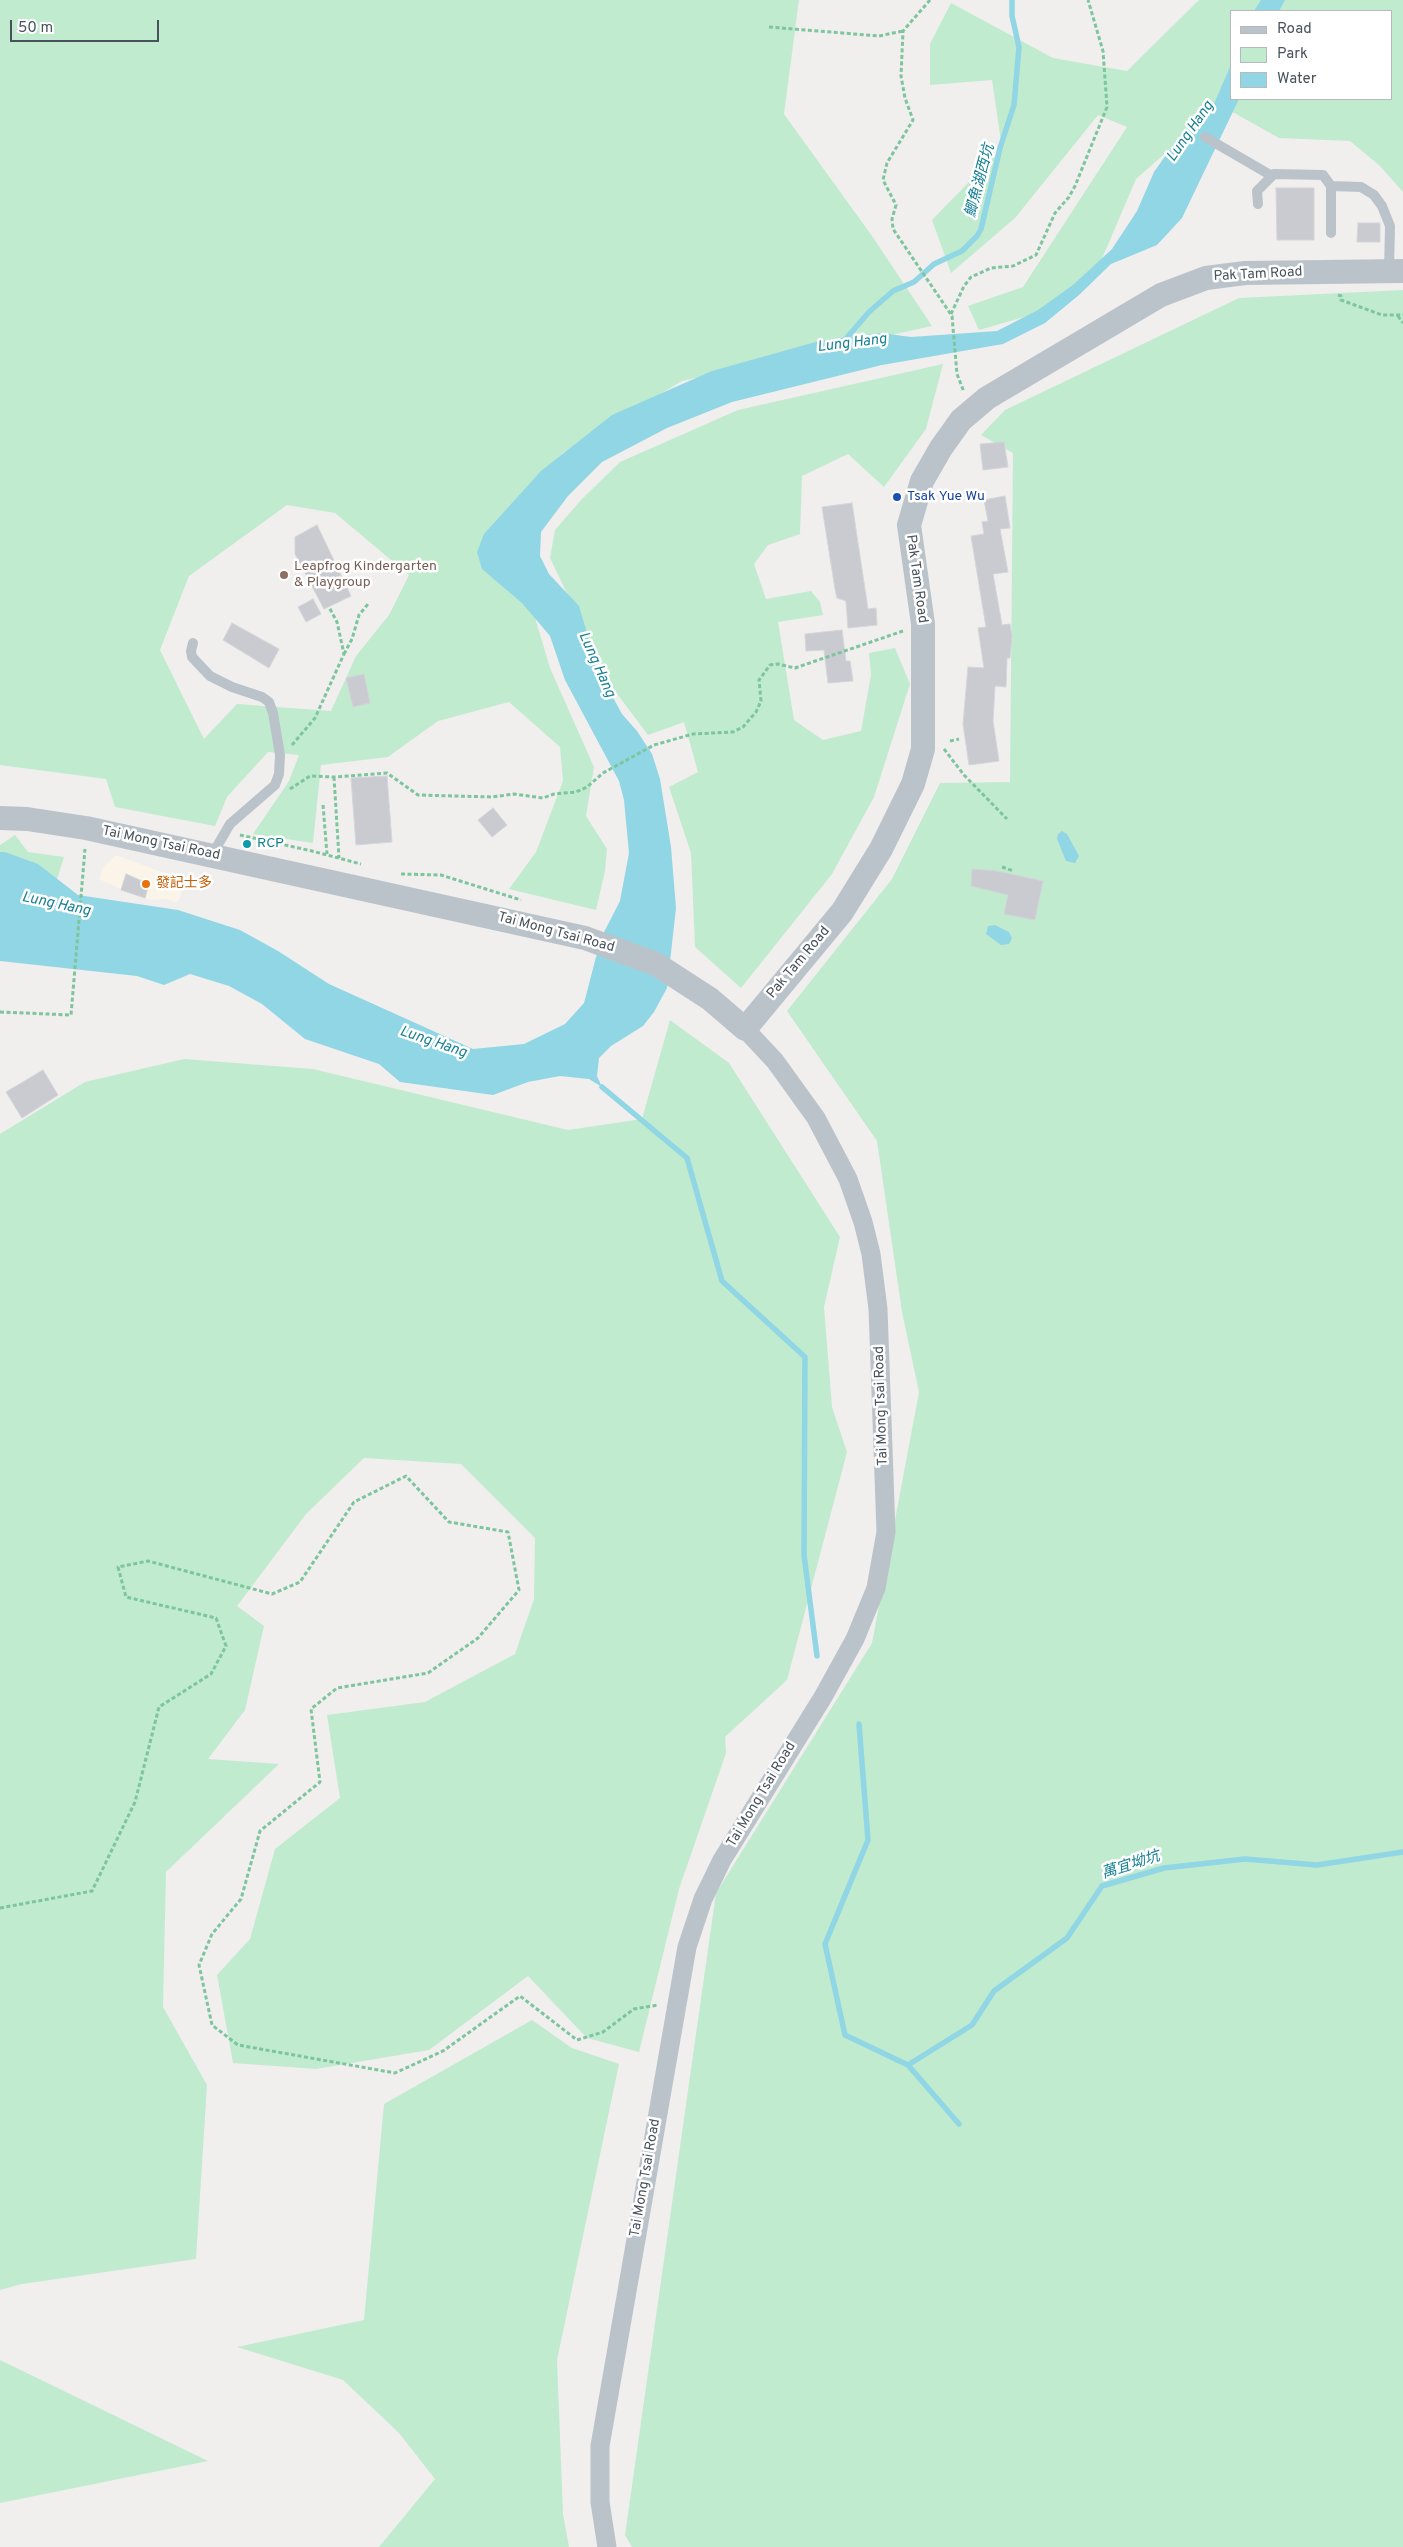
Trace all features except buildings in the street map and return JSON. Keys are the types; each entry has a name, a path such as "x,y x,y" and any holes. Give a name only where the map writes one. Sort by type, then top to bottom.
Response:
{"street":[{"name":"Pak Tam Road","path":"745,1029 842,912 880,850 913,784 923,749 923,624 909,525 922,481 941,448 961,420 987,398 1161,295 1188,284 1206,278 1245,273 1396,271"},
{"name":"Tai Mong Tsai Road","path":"0,818 28,819 86,828 212,855 585,938 647,961 672,974 710,999 745,1029 776,1061 816,1118 848,1179 863,1222 872,1264 878,1309 886,1532 876,1588 855,1639 823,1697 735,1838 703,1900 687,1947 675,2005 600,2446 600,2502 607,2547"}],"lane":[{"path":"1205,137 1272,176 1319,174 1327,178 1331,186 1331,233"},
{"path":"1258,204 1257,191 1272,176"},
{"path":"1331,186 1361,187 1374,196 1382,206 1390,226 1396,271"},
{"path":"193,643 190,651 192,657 210,676 262,697 269,702 273,712 280,758 279,774 274,785 230,824 212,855"}],"path":[{"path":"769,27 879,36 903,31 930,0"},
{"path":"951,314 964,286 971,277 990,268 1013,266 1036,254 1055,213 1075,186 1108,107 1103,52 1088,0"},
{"path":"903,31 901,76 905,98 913,120 884,171 884,186 896,205 892,219 893,229 951,314 954,324 956,365 959,382"},
{"path":"1332,294 1341,296 1341,300 1382,315 1403,315"},
{"path":"1397,315 1403,324"},
{"path":"280,758 316,718 352,639 358,616 368,604"},
{"path":"329,607 337,622 344,654"},
{"path":"286,791 310,776 334,777 387,773 418,795 492,797 514,794 543,798 554,794 576,792 588,787 603,773 654,745 693,734 734,732 743,727 756,712 760,701 759,680 770,665 778,664 795,668 905,631"},
{"path":"950,741 959,739"},
{"path":"943,748 964,775 1007,819"},
{"path":"334,777 339,858"},
{"path":"323,805 329,881"},
{"path":"0,1012 70,1015 85,841"},
{"path":"1002,867 1014,871"},
{"path":"0,1908 92,1891 135,1802 159,1706 211,1674 226,1646 216,1618 126,1597 118,1567 148,1561 272,1594 300,1582 354,1502 406,1476 449,1522 508,1532 519,1590 478,1638 428,1674 337,1688 312,1709 320,1782 260,1831 241,1899 212,1934 199,1965 212,2025 238,2045 394,2073 443,2051 520,1996 577,2040 603,2032 639,2007 675,2005"}],"shaded area":[{"path":"116,855 186,881 177,903 168,899 153,900 135,896 99,879 103,867"}],"green space":[{"path":"0,0 799,0 784,114 872,236 932,326 682,381 563,453 482,546 533,611 550,668 594,767 586,816 607,849 605,871 596,910 509,889 536,852 563,781 560,747 509,702 438,721 388,757 321,765 313,843 253,834 289,781 299,755 268,752 227,797 215,826 115,807 106,779 0,765","holes":["287,505 335,513 409,575 389,615 356,656 331,711 237,704 204,739 160,650 189,576"]},
{"path":"1199,0 1403,0 1403,192 1380,166 1350,141 1279,138 1220,105 1136,179 1101,261 1052,309 979,330 968,306 1023,287 1127,127 1098,115 1015,218 951,273 932,220 1002,148 992,80 930,85 930,44 951,3 1053,58 1127,71"},
{"path":"1403,290 1403,2547 632,2547 625,2535 716,1893 872,1643 919,1392 902,1312 877,1141 787,1011 892,879 940,783 1010,782 1013,453 981,435 1005,410 1239,298"},
{"path":"943,364 926,429 884,487 848,454 802,476 800,534 768,545 754,564 766,599 811,591 820,602 823,615 778,622 794,720 823,740 861,731 871,675 869,653 895,648 910,684 874,797 832,874 741,988 695,947 691,853 669,787 698,772 684,722 648,735 612,687 550,558 555,530 581,500 620,462 738,410"},
{"path":"15,835 28,852 64,857 51,898 0,893 0,845"},
{"path":"670,1020 729,1063 840,1237 824,1307 832,1407 847,1452 787,1680 725,1737 726,1753 679,1889 639,2052 587,2038 528,1976 429,2050 316,2069 233,2063 217,1975 250,1939 275,1849 340,1798 327,1715 425,1702 515,1654 534,1599 535,1538 461,1464 364,1458 306,1514 237,1606 264,1626 245,1710 208,1759 279,1764 166,1872 163,2007 207,2085 196,2259 22,2284 0,2290 0,1134 85,1082 184,1059 313,1069 568,1130 642,1119"},
{"path":"532,2020 572,2048 619,2064 557,2360 563,2514 569,2547 379,2547 435,2479 399,2433 343,2380 237,2347 364,2320 384,2104"},
{"path":"0,2360 208,2461 0,2503"}],"water":[{"path":"1261,0 1285,0 1280,10 1255,10"},
{"name":"Lung Hang","path":"1230,67 1230,100 1239,100 1182,218 1157,245 1111,264 1079,295 1045,323 1003,344 882,365 732,402 667,428 602,462 568,496 541,532 540,556 549,574 579,606 598,670 622,714 637,731 652,754 660,779 671,847 676,908 667,988 654,1012 643,1026 611,1046 599,1058 597,1076 602,1087 589,1079 560,1076 528,1082 493,1095 400,1082 379,1064 305,1039 262,1004 229,986 190,974 164,985 137,976 0,961 0,852 5,852 38,864 78,895 178,910 240,930 278,951 329,984 473,1049 524,1044 565,1024 584,1003 601,938 620,901 629,853 624,800 619,781 565,680 550,636 522,603 482,569 477,552 484,534 541,471 612,415 712,371 819,341 881,333 911,337 997,331 1038,310 1073,285 1112,249 1137,211 1154,172 1176,141 1214,104"},
{"path":"1062,831 1067,834 1079,856 1075,863 1066,861 1057,839 1058,834"},
{"path":"995,925 1009,932 1012,938 1009,944 1001,945 986,934 988,926"}],"waterway":[{"name":"鯽魚湖西坑","path":"844,341 869,312 893,291 914,282 934,264 962,251 977,236 981,229 1000,148 1014,105 1019,47 1012,16 1012,0"},
{"path":"602,1087 687,1158 722,1281 805,1357 804,1555 817,1656"},
{"path":"859,1724 868,1840 825,1944 845,2035 908,2065 959,2124"},
{"name":"萬宜坳坑","path":"908,2065 972,2025 994,1991 1067,1938 1102,1886 1164,1868 1245,1859 1317,1865 1403,1852"}],"place":[{"name":"Tsak Yue Wu","path":"897,497"},
{"name":"Leapfrog Kindergarten & Playgroup","path":"284,575"},
{"name":"RCP","path":"247,844"},
{"name":"發記士多","path":"146,884"}]}
